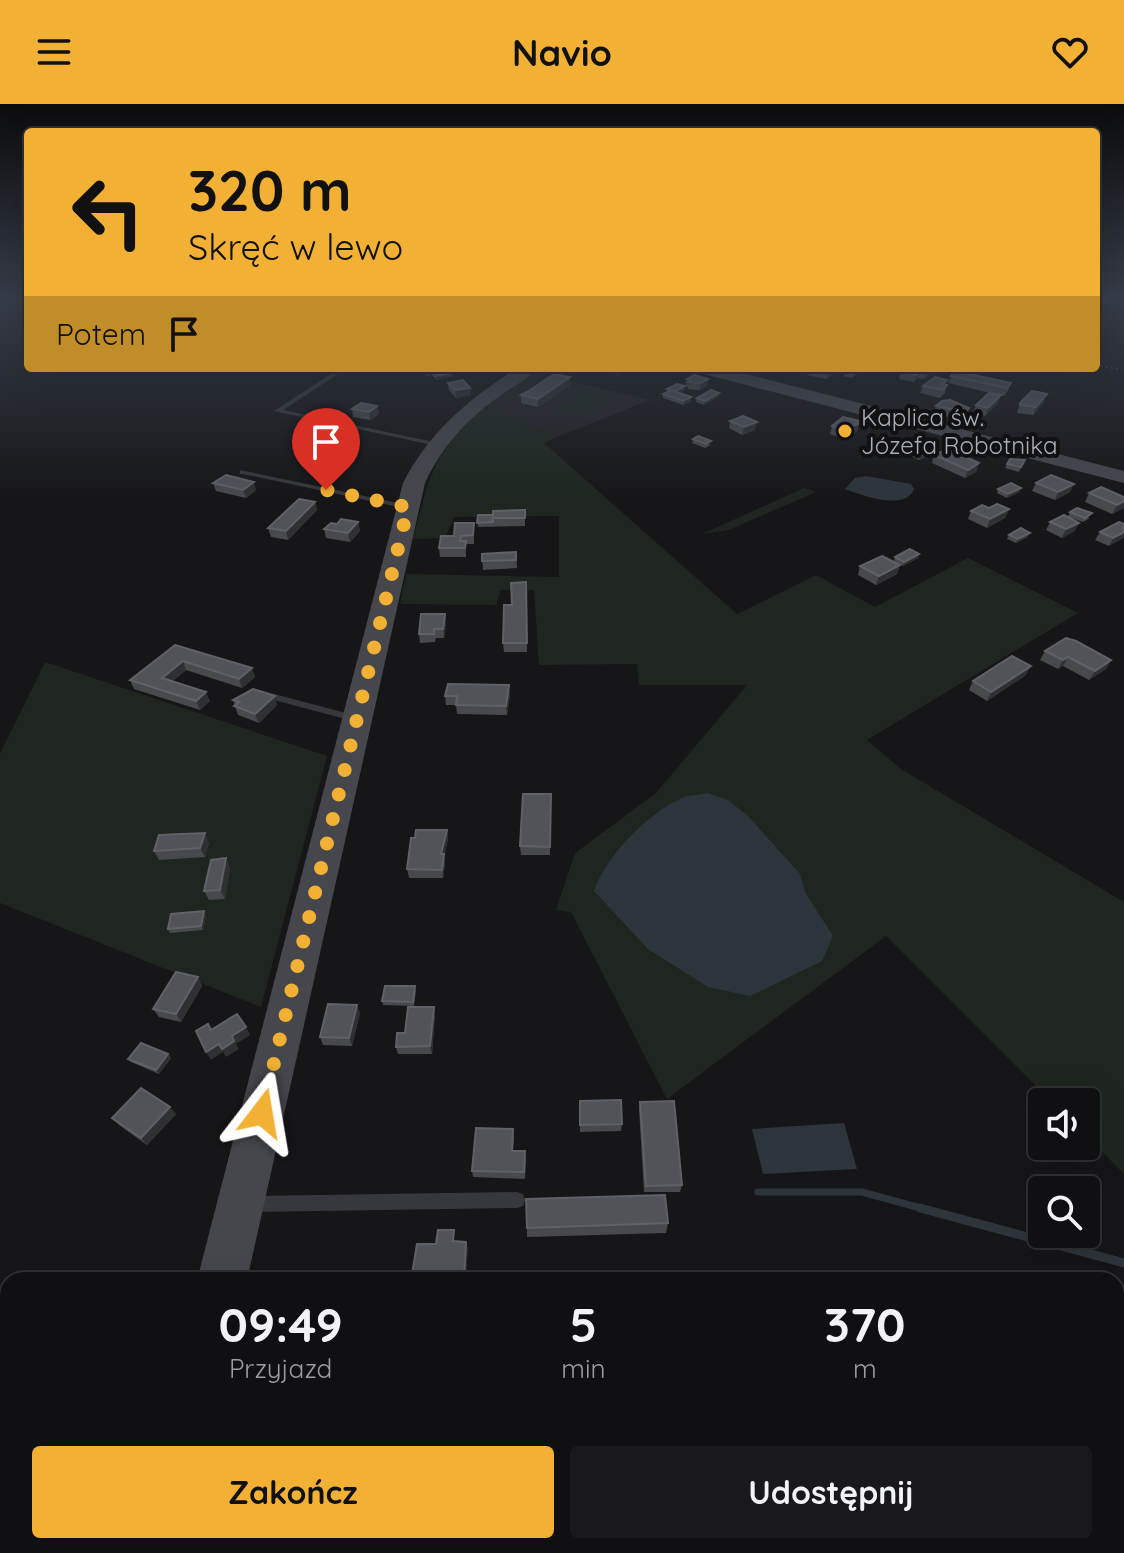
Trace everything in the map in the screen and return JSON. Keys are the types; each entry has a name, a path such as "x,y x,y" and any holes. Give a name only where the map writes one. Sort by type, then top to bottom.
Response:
{"street":[{"path":"224,1272 408,507 421,466 434,444 465,411 523,372"},
{"path":"723,372 1124,477"}],"lane":[{"path":"338,372 277,411 434,444"},
{"path":"243,472 408,507"},
{"path":"252,692 357,719"},
{"path":"240,1204 517,1200"}],"path":[{"path":"1100,366 1124,370"}],"shaded area":[{"path":"531,372 650,400 556,437 484,407"},
{"path":"584,390 612,397 585,416 557,409"},
{"path":"484,407 556,437 544,443 737,614 816,575 875,607 968,558 1078,613 867,740 901,769 1124,902 1124,1174 1100,1150 1100,1088 1038,1088 886,936 667,1099 571,912 556,910 575,853 656,793 747,685 639,685 637,664 539,665 534,590 501,590 496,605 400,604 406,574 559,577 559,516 454,517 445,538 413,539 436,466 467,423"},
{"path":"866,476 911,484 914,489 902,500 893,501 845,489 855,478"},
{"path":"804,488 816,492 729,530 702,534"},
{"path":"45,662 327,756 261,1007 0,903 0,754"},
{"path":"707,793 728,800 748,816 800,874 805,892 833,936 822,961 750,996 708,987 648,949 594,891 618,850 643,825 682,798"},
{"path":"844,1123 857,1169 763,1174 752,1129"}],"building":[{"path":"432,372 453,373 435,376"},
{"path":"960,372 1011,383 1007,388 951,376"},
{"path":"554,374 570,377 538,399 521,395 529,391"},
{"path":"694,375 708,379 701,383 688,382 691,380 687,379"},
{"path":"935,377 947,380 943,390 923,386"},
{"path":"463,380 470,388 455,390 448,383"},
{"path":"677,384 685,386 675,391 667,389"},
{"path":"671,390 691,397 683,401 663,394"},
{"path":"711,390 719,393 705,401 697,398"},
{"path":"1032,391 1047,394 1036,407 1020,405 1020,403"},
{"path":"989,393 1001,395 988,408 976,405"},
{"path":"950,400 969,408 965,412 936,406"},
{"path":"361,403 377,406 369,412 352,409"},
{"path":"743,416 757,422 744,427 730,421"},
{"path":"843,417 859,421 856,423 859,424 841,429 832,426"},
{"path":"698,436 711,441 706,444 693,439"},
{"path":"920,447 930,452 920,456 910,451"},
{"path":"948,449 979,463 968,470 934,455"},
{"path":"1010,459 1025,460 1021,467 1007,464"},
{"path":"226,475 254,482 243,490 213,483"},
{"path":"1051,475 1074,484 1058,492 1036,483"},
{"path":"1011,483 1021,488 1008,494 998,489"},
{"path":"1101,487 1124,497 1124,501 1117,505 1089,493"},
{"path":"299,499 315,502 286,531 268,528"},
{"path":"997,504 1009,509 990,519 971,511 982,505 989,508"},
{"path":"1077,508 1092,513 1085,518 1070,512"},
{"path":"525,510 525,518 493,518 493,511"},
{"path":"478,515 493,515 493,522 477,523"},
{"path":"1064,515 1079,523 1066,529 1050,522"},
{"path":"341,519 358,522 348,533 324,529 331,523 337,524"},
{"path":"1119,522 1124,524 1124,532 1113,538 1100,532"},
{"path":"455,523 474,523 473,535 461,536 460,541 466,541 465,548 439,548 441,536 454,536"},
{"path":"1021,528 1030,533 1018,539 1009,535"},
{"path":"910,549 919,554 904,562 895,557"},
{"path":"516,552 516,560 482,561 482,554"},
{"path":"882,556 900,565 879,576 860,566"},
{"path":"526,582 527,643 503,643 504,605 512,605 511,583"},
{"path":"421,614 445,614 443,629 434,629 434,634 419,634"},
{"path":"1066,638 1111,660 1095,671 1068,657 1063,660 1045,651"},
{"path":"175,645 252,668 239,679 183,661 162,678 206,692 196,701 130,680"},
{"path":"1012,656 1031,666 991,692 973,681"},
{"path":"448,684 509,685 506,706 456,705 457,696 445,696"},
{"path":"253,689 275,696 255,714 234,706 239,702 233,700"},
{"path":"523,794 551,794 550,847 520,846"},
{"path":"416,830 447,830 441,854 444,854 442,870 407,869 411,838 415,838"},
{"path":"205,833 200,848 154,851 159,835"},
{"path":"226,858 220,890 204,891 211,860"},
{"path":"204,911 201,926 168,929 171,914"},
{"path":"176,972 198,977 176,1014 153,1009"},
{"path":"385,986 415,986 413,1002 382,1001"},
{"path":"328,1004 357,1005 349,1038 320,1037"},
{"path":"408,1007 434,1007 430,1046 396,1047 397,1033 405,1033"},
{"path":"237,1014 246,1027 232,1036 234,1041 222,1049 219,1044 206,1052 196,1031 208,1024 211,1030"},
{"path":"141,1043 168,1054 156,1070 128,1059"},
{"path":"141,1088 170,1107 141,1138 112,1118"},
{"path":"621,1100 622,1124 580,1125 580,1101"},
{"path":"674,1101 682,1185 646,1186 640,1102"},
{"path":"476,1128 513,1129 512,1151 525,1151 524,1172 472,1171"},
{"path":"665,1195 668,1223 527,1228 526,1199"},
{"path":"438,1230 454,1230 453,1241 466,1242 464,1272 412,1272 417,1244 436,1244"}],"waterway":[{"path":"758,1192 862,1192 928,1210"},
{"path":"920,1208 1124,1263"}],"place":[{"name":"Kaplica św. Józefa Robotnika","path":"845,431"}],"route":[{"path":"262,1113 408,507 326,490"}]}
